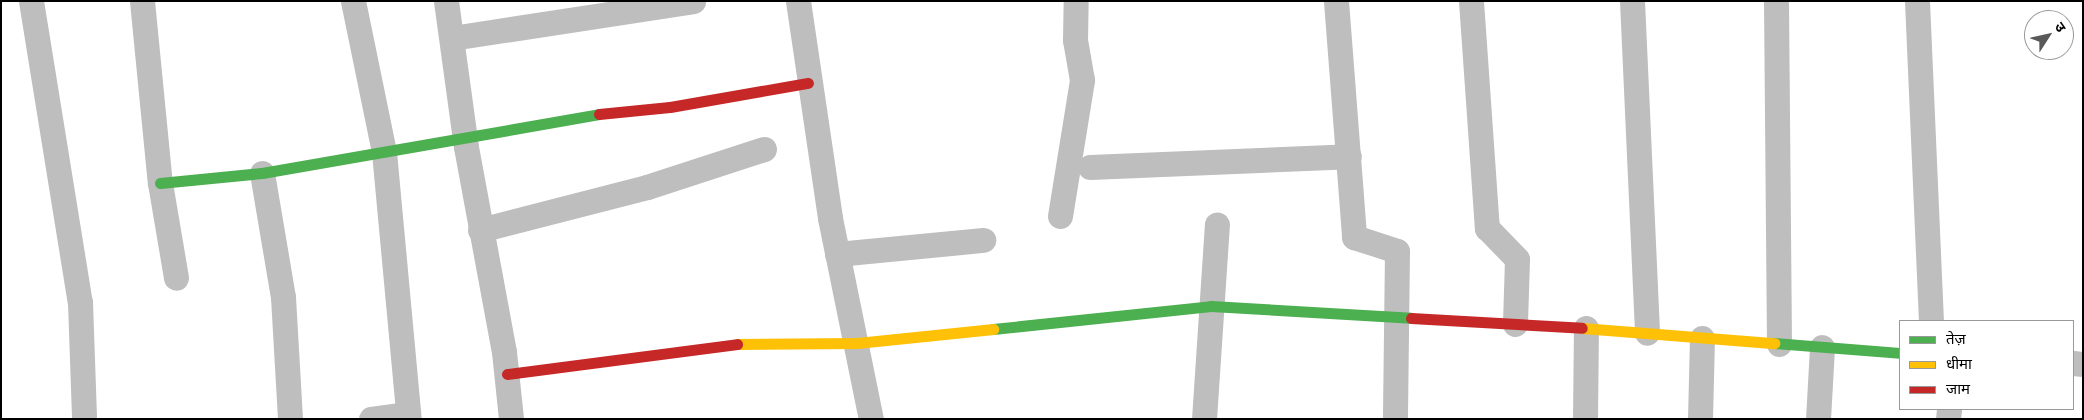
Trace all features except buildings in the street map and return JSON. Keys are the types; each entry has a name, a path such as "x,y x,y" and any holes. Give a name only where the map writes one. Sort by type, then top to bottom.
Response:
{"street":[{"path":"32,1 80,302 84,419"},
{"path":"142,1 160,183 176,278"},
{"path":"353,1 384,152 409,416 371,419"},
{"path":"446,1 480,230 507,374 511,419"},
{"path":"452,38 693,1"},
{"path":"798,1 808,83 837,254 857,343 871,419"},
{"path":"1060,216 1082,80 1074,40 1076,1"},
{"path":"1336,1 1354,237 1397,251 1394,419"},
{"path":"1471,1 1487,228 1517,259 1515,324"},
{"path":"1632,1 1647,333"},
{"path":"1776,1 1779,344"},
{"path":"1917,1 1932,320"},
{"path":"160,183 262,173 465,136 808,83"},
{"path":"480,230 646,187 764,148"},
{"path":"1090,167 1348,156"},
{"path":"262,173 283,297 290,419"},
{"path":"1204,419 1216,224"},
{"path":"837,254 983,240"},
{"path":"507,374 727,344 857,343 1211,306 1586,328 1899,353"},
{"path":"1585,419 1586,328"},
{"path":"1700,419 1702,338"},
{"path":"1818,419 1822,347"}],"traffic: fast":[{"path":"160,183 262,173 599,114"},
{"path":"993,329 1211,306 1411,318"},
{"path":"1774,343 1899,353"}],"traffic: slow":[{"path":"1582,328 1774,343"},
{"path":"737,344 857,343 993,329"}],"traffic: jam":[{"path":"599,114 670,107 808,83"},
{"path":"1411,318 1582,328"},
{"path":"507,374 737,344"}]}
